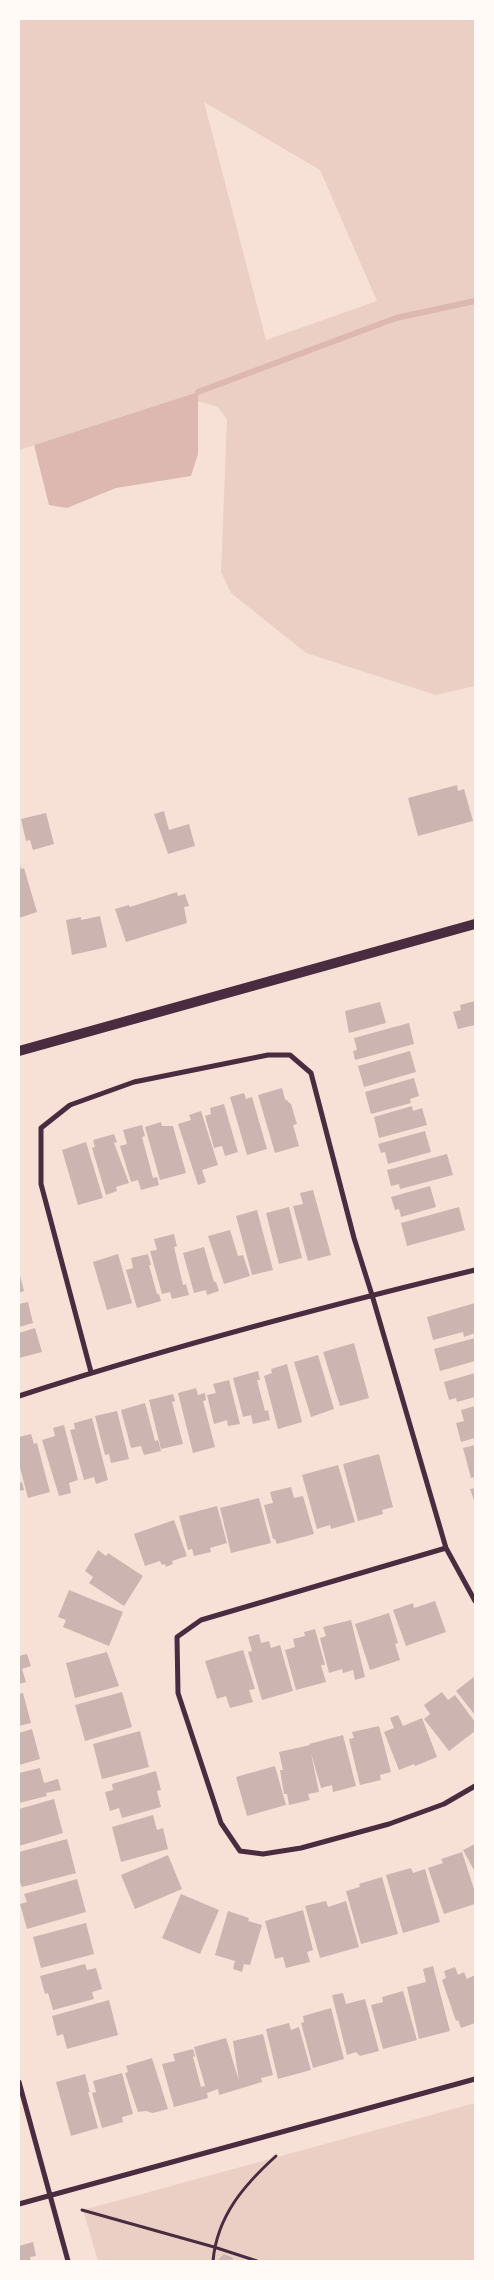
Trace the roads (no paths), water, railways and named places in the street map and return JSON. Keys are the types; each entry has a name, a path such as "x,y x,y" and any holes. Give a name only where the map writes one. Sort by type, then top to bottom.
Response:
{"main road":[{"path":"19,1051 475,924"}],"street":[{"path":"91,1372 41,1184 41,1128 70,1105 134,1082 268,1055 290,1055 311,1073 354,1238 446,1548 475,1601"},
{"path":"19,1396 91,1372 372,1294 475,1270"},
{"path":"446,1548 201,1620 176,1636 178,1693 221,1823 240,1851 263,1854 301,1848 389,1824 444,1804 475,1786"},
{"path":"19,2204 475,2078"},
{"path":"19,2082 68,2261"}],"waterway":[{"path":"198,392 396,318 475,301"}]}
